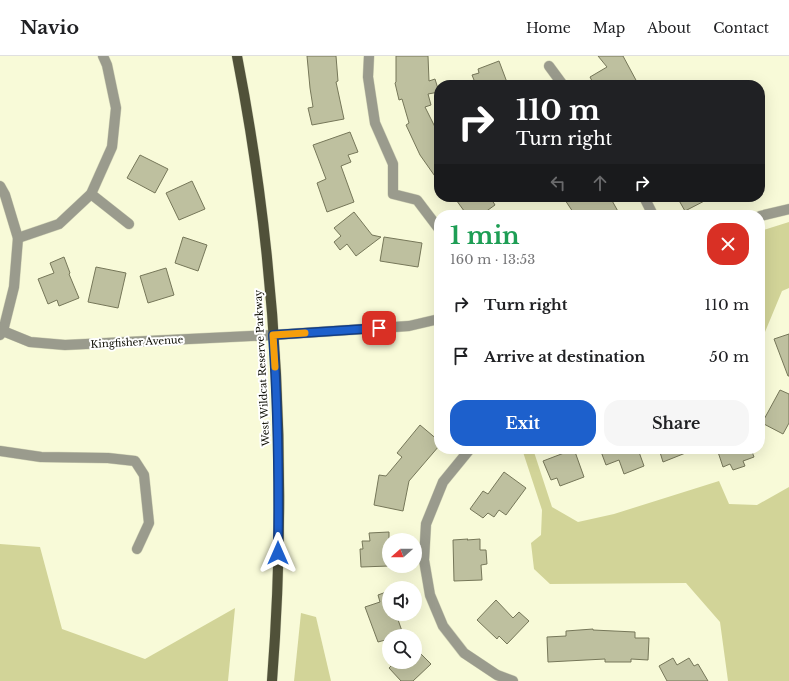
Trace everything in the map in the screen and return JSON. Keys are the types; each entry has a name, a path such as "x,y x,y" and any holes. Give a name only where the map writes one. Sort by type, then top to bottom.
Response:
{"main road":[{"name":"West Wildcat Reserve Parkway","path":"237,56 259,190 273,335 277,397 279,474 278,553 272,681"}],"street":[{"path":"18,238 59,224 91,194 112,147 116,108 107,65 103,56"},
{"path":"369,56 368,77 375,123 394,164 393,194 416,200 434,223"},
{"path":"549,66 559,80"},
{"path":"0,186 5,195 18,238 14,287 1,333"},
{"path":"91,194 129,224"},
{"path":"765,215 789,209"},
{"name":"Kingfisher Avenue","path":"1,333 30,342 65,345 273,335 409,326 434,320"},
{"path":"0,452 42,457 108,458 135,461 144,476 149,522 137,549"},
{"path":"466,454 443,482 426,524 424,560 430,595 443,626 464,653 497,675 513,681"}],"green space":[{"path":"789,222 789,288 782,291 765,332 765,229"},
{"path":"524,454 535,454 552,507 578,522 614,514 719,481 729,504 757,505 789,487 789,681 728,681 720,622 686,583 550,584 534,569 531,543 541,535 542,510"},
{"path":"0,544 40,547 62,629 145,659 235,608 228,681 0,681"},
{"path":"301,613 316,617 331,681 294,681"}],"building":[{"path":"307,56 336,56 338,81 336,82 344,119 312,125 308,108 313,107"},
{"path":"396,56 428,56 429,81 435,79 435,80 434,80 434,93 428,94 431,105 425,107 434,125 434,175 420,155 406,125 409,123 402,99 399,100 396,82"},
{"path":"598,56 623,56 636,80 592,80 590,77 607,67"},
{"path":"499,61 506,80 474,80 472,75 479,73 478,69"},
{"path":"350,132 358,152 348,155 351,162 341,166 354,202 327,212 317,183 326,179 313,145"},
{"path":"140,155 168,169 155,193 127,178"},
{"path":"192,181 205,209 179,220 166,193"},
{"path":"458,202 493,202 495,205 488,210 463,210"},
{"path":"566,202 613,202 617,210 572,210"},
{"path":"680,202 702,202 687,210 684,210"},
{"path":"354,212 372,235 381,237 356,256 347,244 340,250 334,242 341,236 334,228"},
{"path":"183,237 207,245 198,271 175,263"},
{"path":"384,237 422,243 418,267 380,261"},
{"path":"64,257 79,298 59,306 57,300 48,304 38,279 54,273 50,263"},
{"path":"96,267 126,273 118,308 88,302"},
{"path":"166,268 174,295 148,303 140,276"},
{"path":"789,334 789,376 788,376 774,339"},
{"path":"780,390 789,394 789,423 783,434 765,425 765,418"},
{"path":"420,425 434,437 434,452 409,481 403,511 374,505 379,475 386,476 402,457 397,453"},
{"path":"561,454 576,454 584,477 560,486 557,478 551,480 543,461"},
{"path":"602,454 640,454 644,466 624,474 619,460 606,465"},
{"path":"661,454 683,454 663,462"},
{"path":"719,454 753,454 754,457 743,461 745,466 733,470 730,464 723,467"},
{"path":"504,472 526,488 506,515 499,510 494,517 488,513 483,518 470,509 483,491 488,494"},
{"path":"389,532 382,533 382,566 361,567 360,549 363,549 362,541 370,541 369,533"},
{"path":"468,539 467,540 480,539 480,550 486,550 487,564 481,565 482,580 454,581 453,540"},
{"path":"382,594 382,621 398,621 401,629 382,629 382,641 378,642 365,607 380,602 378,595"},
{"path":"496,600 513,618 519,612 529,621 507,644 499,636 497,639 477,620"},
{"path":"593,629 635,632 635,638 649,638 648,660 631,659 631,662 605,662 605,659 548,662 547,637 566,636 566,631"},
{"path":"422,655 431,664 413,681 401,681 390,669 422,669"},
{"path":"673,658 677,665 689,658 694,666 698,664 708,681 667,681 659,666"}],"slow traffic":[{"path":"275,367 273,335 305,333"}],"route":[{"path":"278,553 279,474 277,397 273,335 379,328"}]}
